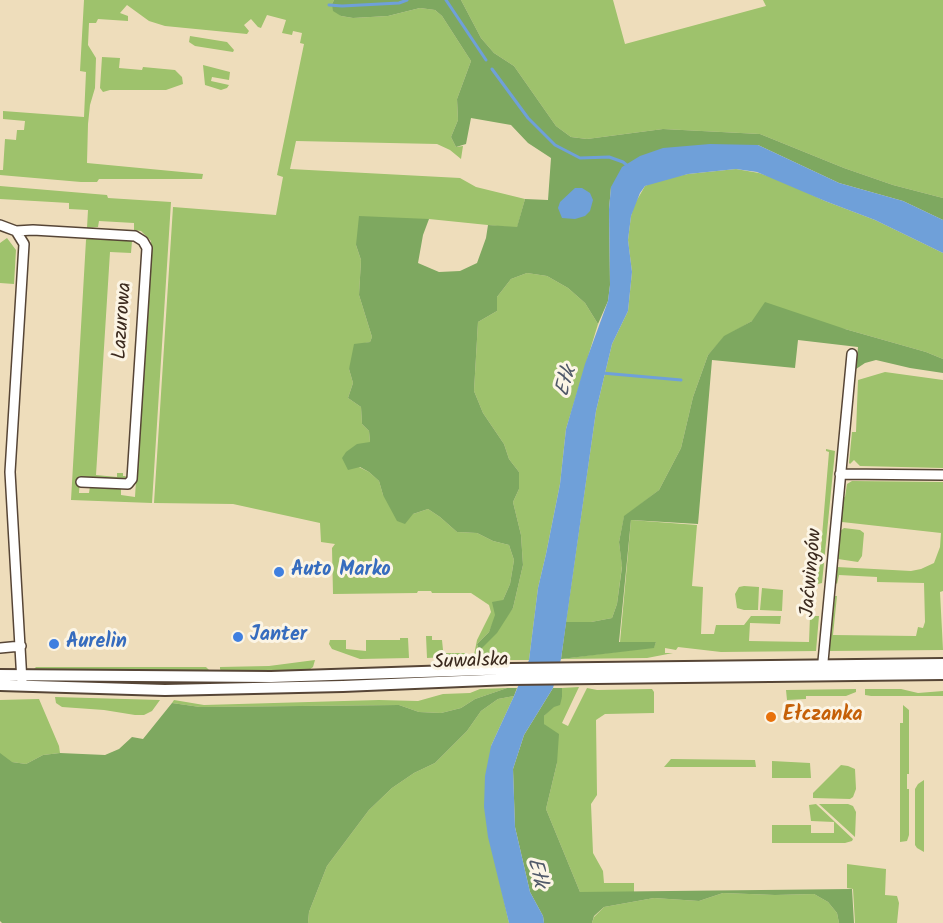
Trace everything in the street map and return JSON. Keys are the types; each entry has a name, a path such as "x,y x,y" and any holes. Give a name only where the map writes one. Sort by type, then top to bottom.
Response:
{"street":[{"path":"0,225 16,231 24,244 10,472 22,680"},
{"name":"Lazurowa","path":"16,231 135,236 143,241 147,248 132,479 128,484 81,482"},
{"name":"Jaćwingów","path":"822,670 852,354"},
{"path":"0,434 12,435"},
{"path":"840,474 943,475"},
{"path":"0,648 21,646"},
{"name":"Suwalska","path":"0,675 22,680 165,690 343,686 511,674 822,670 943,664"},
{"name":"Suwalska","path":"822,670 943,674"},
{"name":"Suwalska","path":"0,685 22,680"}],"green space":[{"path":"84,0 334,0 332,4 341,16 353,18 388,16 420,8 435,10 442,16 471,61 457,99 458,120 451,137 456,147 463,146 461,159 450,150 437,144 296,141 290,169 460,178 476,187 525,199 517,228 429,219 356,245 361,260 359,295 372,337 370,342 365,343 349,369 353,383 348,398 361,407 362,424 369,431 370,442 359,467 379,481 383,495 413,514 428,509 457,532 477,533 493,541 509,545 514,560 510,584 489,632 477,644 479,651 513,608 523,565 521,535 513,502 519,489 519,472 483,413 474,391 478,322 497,311 497,297 511,279 527,273 547,276 568,288 585,303 598,324 566,429 560,484 538,588 529,660 482,660 475,657 477,640 491,612 489,605 471,593 418,591 417,593 333,594 332,548 335,544 321,542 320,523 233,504 154,503 173,207 276,215 283,177 277,175 304,44 300,43 302,33 293,31 292,35 282,33 286,20 267,15 261,28 251,19 244,25 249,31 247,34 165,26 149,21 127,5 120,13 128,16 128,21 98,19 96,23 89,23 88,45 96,58 95,88 88,124 87,163 203,174 202,179 99,179 97,182 81,182 0,175 0,170 3,170 5,139 16,140 17,130 24,130 25,121 3,119 3,111 84,117 86,72 80,71"},
{"path":"334,0 461,0 481,38 494,53 514,66 556,126 571,137 587,139 663,129 760,134 844,168 893,185 943,198 943,220 903,201 839,183 758,145 611,187 610,285 608,301 598,324 585,303 568,288 547,276 527,273 511,279 497,297 497,311 478,322 474,391 483,413 519,472 519,489 513,502 521,535 523,565 513,608 497,633 479,651 477,644 489,632 495,615 492,602 503,600 510,584 514,560 509,545 493,541 477,533 457,532 428,509 413,514 405,524 397,521 383,495 379,481 360,467 348,470 342,458 357,444 370,442 369,431 362,424 361,407 348,398 353,383 349,369 354,344 370,342 372,337 359,295 361,260 356,245 359,216 429,219 423,235 418,263 439,272 460,271 477,263 488,225 517,227 525,199 548,200 551,158 528,143 511,125 471,118 466,144 456,147 451,137 458,120 457,99 471,61 442,16 435,10 420,8 388,16 353,18 341,16 333,11"},
{"path":"461,0 613,0 625,44 766,6 763,0 943,0 943,198 893,185 844,168 760,134 663,129 587,139 571,137 556,126 514,66 494,53 481,38"},
{"path":"190,36 227,42 234,50 233,52 195,46 189,42"},
{"path":"102,57 120,58 119,68 142,70 143,67 175,70 182,77 183,84 166,90 103,92 100,88"},
{"path":"203,65 230,72 229,80 212,77 211,81 229,85 227,88 221,90 205,85"},
{"path":"736,169 759,173 782,181 825,201 875,220 943,253 943,359 845,329 752,321 724,337 708,355 693,397 681,448 659,490 624,517 619,542 622,566 617,604 612,618 591,622 566,622 596,411 612,344 628,311 632,272 628,240 634,205 645,186 659,180 688,174"},
{"path":"0,186 107,195 108,198 171,202 152,503 71,500 86,240 87,238 132,241 131,253 110,252 96,475 117,477 117,473 123,473 123,476 126,476 124,480 80,479 79,493 89,493 90,486 121,488 121,495 135,497 151,241 141,231 134,230 134,223 99,221 98,227 87,228 88,210 69,209 69,203 0,199"},
{"path":"7,238 16,250 14,284 0,283 0,243"},
{"path":"765,302 845,329 926,352 943,359 943,373 876,360 856,369 858,347 798,340 795,368 712,360 698,524 631,520 619,642 656,642 654,648 561,659 566,622 591,622 612,618 617,604 622,567 619,542 624,516 659,490 681,448 693,397 708,355 724,336 752,321"},
{"path":"885,372 943,380 943,468 860,466 854,460 849,463 852,432 856,432 858,380"},
{"path":"826,449 835,451 822,583 818,584 813,580 814,572 819,572 829,452"},
{"path":"852,481 943,482 943,591 940,592 943,650 829,651 835,596 837,596 833,635 916,636 918,627 923,628 925,622 924,583 877,582 877,577 839,575 837,584 835,582 837,567 911,571 934,563 940,547 941,533 842,522 840,519 842,498 845,497 847,484"},
{"path":"631,520 697,525 692,586 703,587 701,634 714,634 716,625 744,625 751,616 781,616 780,624 750,623 749,641 809,642 810,616 819,616 816,651 721,652 678,647 676,650 665,648 665,653 673,653 647,658 561,659 654,647 656,642 620,642"},
{"path":"844,528 860,530 864,533 862,556 858,562 838,559 839,532"},
{"path":"739,587 759,587 758,610 737,608 735,594"},
{"path":"762,588 783,590 782,611 760,610"},
{"path":"426,636 432,636 432,640 442,640 443,650 446,653 465,653 465,656 427,658"},
{"path":"400,638 408,638 409,658 360,659 332,649 329,644 330,640 346,640 346,649 366,651 366,640 400,640"},
{"path":"315,660 313,667 309,670 294,673 221,671 220,669 220,667 269,666"},
{"path":"36,667 206,667 210,671 36,671 34,669"},
{"path":"579,687 562,723 568,726 587,688 597,690 652,689 654,692 654,713 605,714 596,720 597,795 591,804 593,853 603,871 604,883 634,883 634,892 580,892 546,809 557,763 544,724 544,716 562,697 562,688"},
{"path":"507,688 475,699 461,708 441,713 419,712 399,705 200,707 172,703 174,700 204,705 418,701 443,694"},
{"path":"507,688 517,688 514,696 498,699 481,711 467,731 435,763 414,773 392,788 369,810 327,866 309,912 308,923 2,923 0,921 0,753 12,762 26,764 43,755 60,753 105,755 119,749 132,737 143,739 172,703 200,707 399,705 419,712 441,713 461,708 475,699"},
{"path":"553,688 562,688 562,697 560,705 544,716 544,724 559,734 557,763 546,809 580,892 852,889 854,923 839,923 837,913 828,902 814,894 723,893 699,901 654,898 604,907 594,916 592,923 544,923 543,916 530,892 515,827 513,769 524,735"},
{"path":"856,689 856,692 846,696 806,696 806,699 787,700 786,690"},
{"path":"865,689 901,689 918,693 943,691 943,696 871,696 865,695"},
{"path":"514,696 491,746 500,883 509,923 308,923 309,912 327,866 369,810 392,788 414,773 435,763 467,731 481,711 498,699"},
{"path":"55,697 160,700 152,711 144,715 135,715 62,707 56,703"},
{"path":"39,699 60,753 43,755 26,764 12,762 0,767 0,700"},
{"path":"903,705 909,710 907,789 909,789 909,835 907,841 900,842 900,723 903,723"},
{"path":"671,759 755,760 756,767 664,767"},
{"path":"772,761 810,763 811,778 772,778"},
{"path":"841,765 855,769 856,789 853,797 850,799 813,798 813,793"},
{"path":"924,780 924,852 915,845 915,789"},
{"path":"816,804 853,839 852,841 845,843 772,843 772,825 811,825 811,833 834,833 834,822 811,821 809,805"},
{"path":"819,804 853,806 856,812 855,837"},
{"path":"847,864 886,869 885,895 897,896 899,903 897,923 855,923 853,889 847,888"},
{"path":"723,893 814,894 828,902 837,913 839,923 592,923 594,917 604,907 654,898 699,901"}],"water":[{"path":"710,144 758,145 839,183 903,201 943,220 943,253 875,220 757,172 736,169 688,174 645,186 640,193 631,216 628,240 632,272 628,311 612,344 596,411 561,659 553,688 524,735 513,769 515,827 530,892 543,916 544,923 509,923 488,837 484,807 485,776 491,746 529,660 538,588 560,484 566,429 585,364 608,301 611,187 622,167 640,156 663,148"},
{"path":"575,188 582,188 590,193 593,200 590,211 585,216 575,219 562,218 558,208 560,202"}],"waterway":[{"path":"329,5 399,3 407,0"},
{"path":"446,0 486,60"},
{"path":"492,69 528,118 555,145 580,158 609,157 629,167"},
{"path":"602,373 681,380"}],"place":[{"name":"Auto Marko","path":"279,572"},
{"name":"Janter","path":"238,637"},
{"name":"Aurelin","path":"54,644"},
{"name":"Ełczanka","path":"771,717"}],"water label":[{"name":"Ełk","path":"568,382"},
{"name":"Ełk","path":"535,873"}]}
